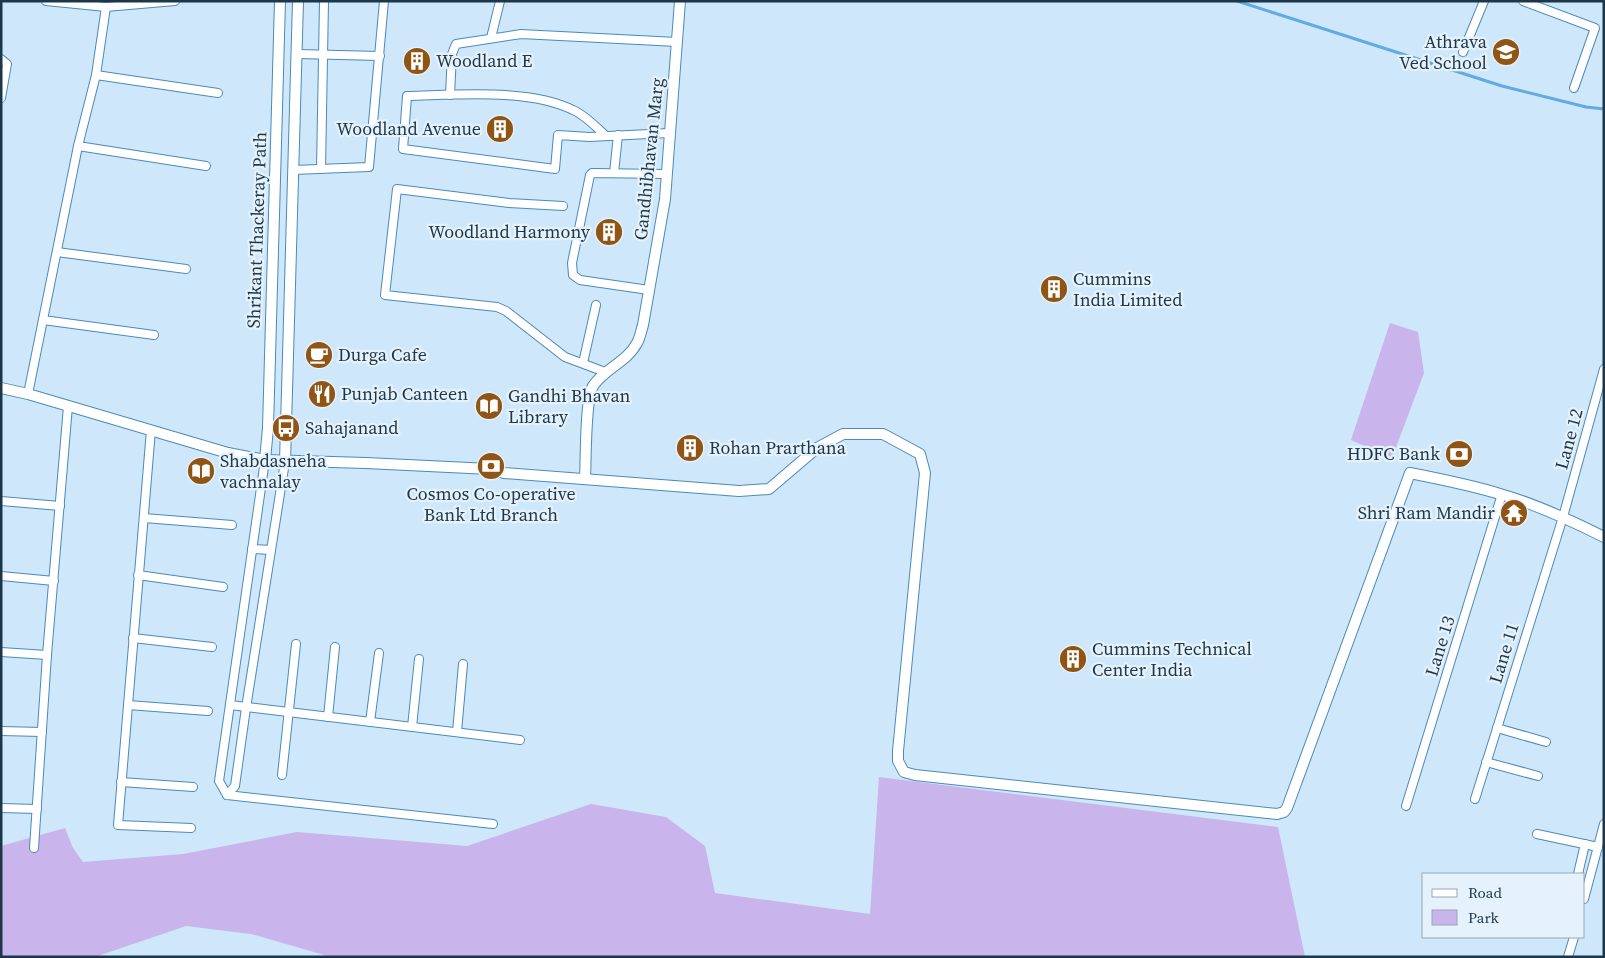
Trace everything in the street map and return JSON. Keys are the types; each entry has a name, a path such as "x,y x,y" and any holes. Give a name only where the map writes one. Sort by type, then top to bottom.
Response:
{"street":[{"path":"46,1 106,8 175,1"},
{"name":"Shrikant Thackeray Path","path":"265,460 268,428 280,1"},
{"name":"Shrikant Thackeray Path","path":"285,462 298,1"},
{"path":"321,169 324,1"},
{"path":"293,170 369,168 384,1"},
{"path":"491,38 500,1"},
{"name":"Gandhibhavan Marg","path":"585,479 588,407 592,388 605,372 626,357 637,344 643,325 665,199 680,1"},
{"path":"1463,52 1484,1"},
{"path":"1524,1 1595,28 1574,88"},
{"path":"28,394 78,146 96,74 106,8"},
{"path":"450,95 452,54 456,44 521,34 677,42"},
{"path":"297,54 380,56"},
{"path":"1,59 7,64 7,71 1,98"},
{"path":"96,74 218,93"},
{"path":"606,136 574,110 552,102 521,96 479,94 407,96 404,149 555,168 558,135 589,137 669,133"},
{"path":"614,172 618,135"},
{"path":"78,146 206,166"},
{"path":"649,290 580,280 573,275 572,262 592,172 666,174"},
{"path":"563,206 396,189 385,295 497,307 506,311 566,357 605,372"},
{"path":"56,252 186,269"},
{"path":"582,364 596,305"},
{"path":"43,320 154,335"},
{"name":"Lane 12","path":"1563,517 1604,369"},
{"path":"1,388 28,394 228,453 265,460 490,469 504,473 739,492 769,489 817,448 843,434 883,434 920,454 925,473 898,751 898,761 904,772 915,775 1277,814 1284,812 1287,808 1410,473 1502,494 1563,517 1604,537"},
{"path":"34,848 47,655 68,406"},
{"path":"151,430 118,825 191,828"},
{"path":"265,460 219,782 227,794 493,824"},
{"path":"227,794 235,786 285,462"},
{"name":"Lane 13","path":"1406,806 1502,494"},
{"path":"1,500 60,506"},
{"name":"Lane 11","path":"1475,799 1563,517"},
{"path":"144,518 232,525"},
{"path":"252,549 271,550"},
{"path":"138,575 223,587"},
{"path":"1,576 54,581"},
{"path":"133,638 212,647"},
{"path":"282,775 296,644"},
{"path":"328,717 335,647"},
{"path":"1,652 47,655"},
{"path":"370,722 379,652"},
{"path":"412,727 419,659"},
{"path":"457,732 462,664"},
{"path":"128,705 208,711"},
{"path":"230,705 520,740"},
{"path":"1497,728 1546,742"},
{"path":"1,731 42,732"},
{"path":"1486,762 1538,776"},
{"path":"121,782 194,787"},
{"path":"1,808 37,809"},
{"path":"1586,886 1604,824"},
{"path":"1536,834 1598,847"},
{"path":"1578,873 1585,844"},
{"path":"1568,957 1574,938"}],"green space":[{"path":"1390,323 1418,332 1424,373 1392,458 1351,440"},
{"path":"879,777 1278,827 1305,957 331,957 251,934 186,926 95,957 1,957 1,846 65,828 73,848 83,862 183,854 297,832 467,846 591,804 666,817 705,846 715,893 870,914"}],"waterway":[{"path":"1237,1 1502,86 1586,107 1604,109"}],"place":[{"name":"Athrava Ved School","path":"1506,52"},
{"name":"Woodland E","path":"417,61"},
{"name":"Woodland Avenue","path":"500,129"},
{"name":"Woodland Harmony","path":"609,232"},
{"name":"Cummins India Limited","path":"1054,289"},
{"name":"Durga Cafe","path":"319,355"},
{"name":"Punjab Canteen","path":"322,394"},
{"name":"Gandhi Bhavan Library","path":"489,406"},
{"name":"Sahajanand","path":"286,428"},
{"name":"Rohan Prarthana","path":"690,448"},
{"name":"HDFC Bank","path":"1459,454"},
{"name":"Cosmos Co-operative Bank Ltd Branch","path":"491,466"},
{"name":"Shabdasneha vachnalay","path":"201,471"},
{"name":"Shri Ram Mandir","path":"1514,513"},
{"name":"Cummins Technical Center India","path":"1073,659"}]}
